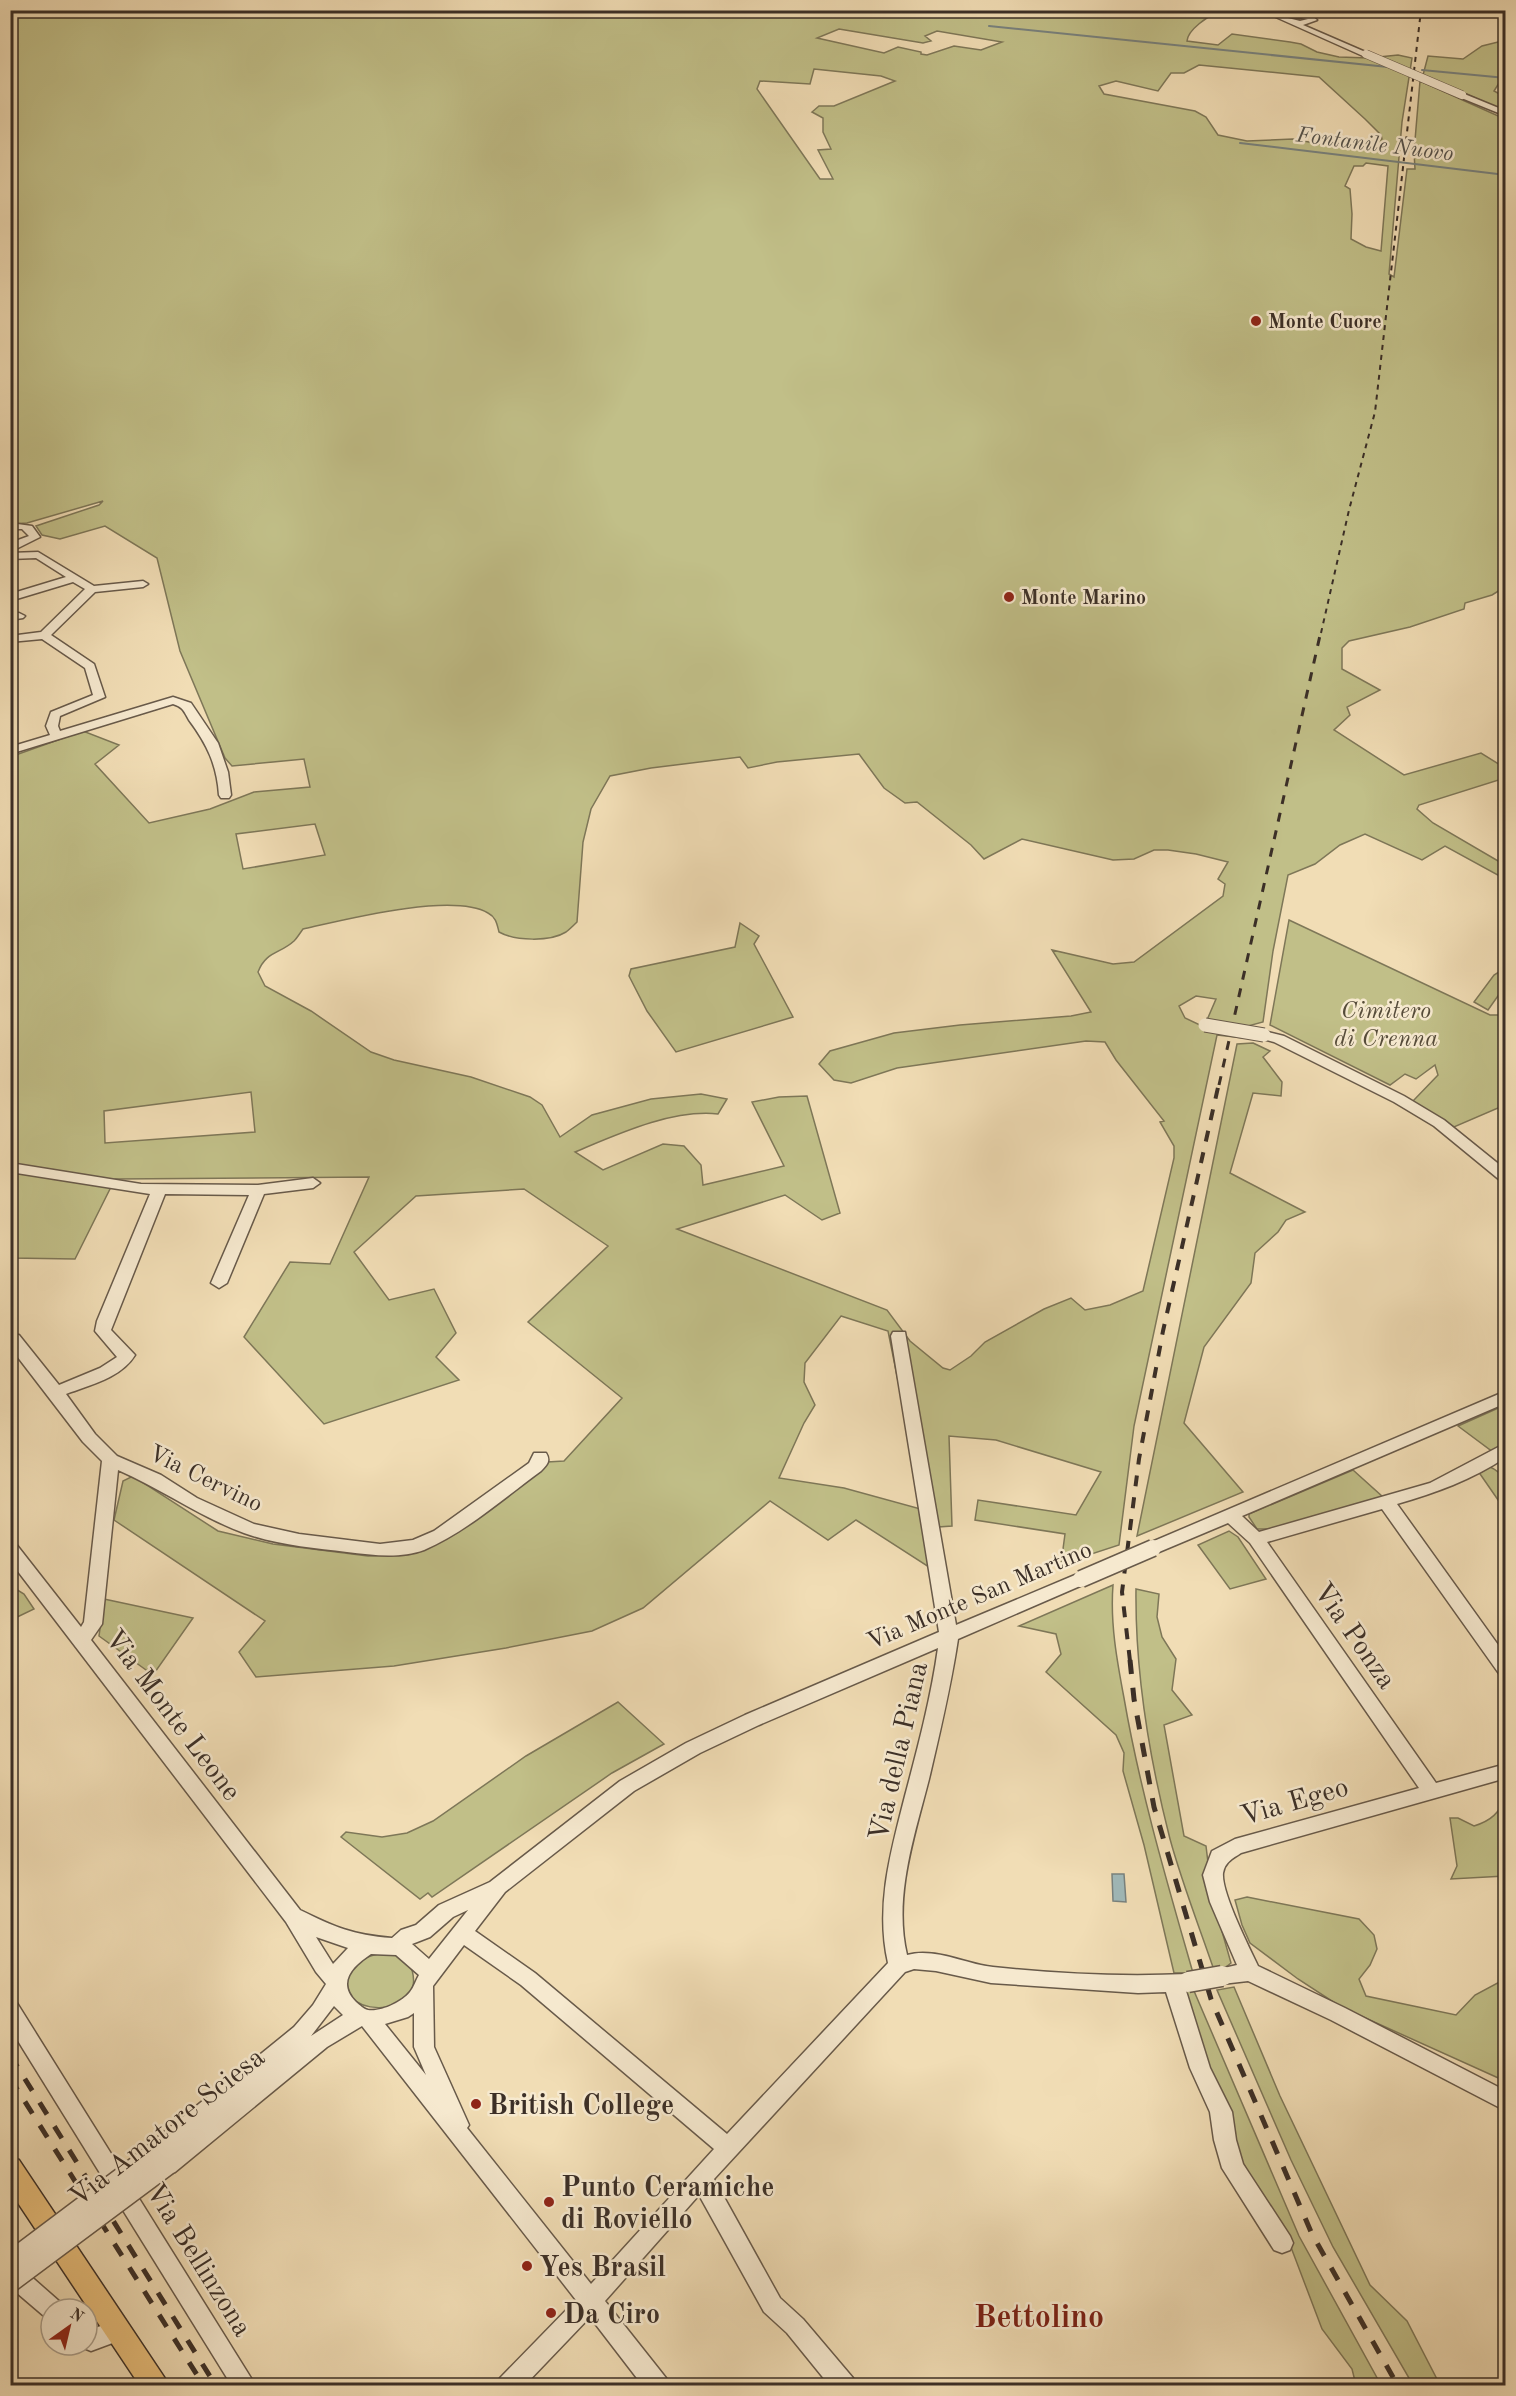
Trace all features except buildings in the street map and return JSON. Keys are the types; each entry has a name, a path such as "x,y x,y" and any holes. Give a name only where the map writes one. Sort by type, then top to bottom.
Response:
{"highway":[{"path":"1309,18 1333,11"}],"main road":[{"path":"10,2168 156,2385"}],"street":[{"path":"1263,10 1284,21 1506,114"},
{"path":"1270,10 1309,18"},
{"path":"1279,17 1288,14"},
{"path":"1293,23 1309,18"},
{"path":"1309,18 1311,27 1319,33 1350,48"},
{"path":"10,526 25,526 33,531 35,537 12,546 10,549"},
{"path":"10,556 38,555 92,589 143,584"},
{"path":"10,598 74,578"},
{"path":"10,639 45,634 92,589"},
{"path":"45,634 90,666 99,697 55,714 52,726 57,737"},
{"path":"10,751 173,700 187,705 192,718 208,736 224,774 225,795"},
{"path":"1205,1025 1264,1035 1289,1044 1399,1099 1431,1117 1506,1178"},
{"path":"10,1167 40,1170 99,1183 159,1189 258,1190 313,1183"},
{"path":"56,1392 115,1367 125,1360 126,1355 103,1331 105,1321 159,1189"},
{"path":"219,1283 258,1190"},
{"name":"Via della Piana","path":"899,1336 949,1636 944,1671 897,1871 893,1944 899,1965"},
{"path":"13,1339 56,1392 89,1438 111,1460"},
{"name":"Via Monte San Martino","path":"396,1946 408,1936 423,1931 446,1911 498,1886 627,1786 693,1748 1506,1396"},
{"path":"1256,1539 1436,1487 1490,1460 1506,1449"},
{"name":"Via Cervino","path":"81,1639 93,1624 111,1460 155,1479 222,1518 250,1529 299,1540 389,1550 416,1546 440,1535 535,1467 540,1462 540,1457"},
{"path":"1386,1502 1506,1670"},
{"name":"Via Ponza","path":"1230,1515 1256,1539 1431,1791"},
{"name":"Via Monte Leone","path":"10,1548 19,1570 81,1639 292,1916 336,1983"},
{"name":"Via Egeo","path":"1250,1972 1213,1875 1219,1857 1235,1847 1506,1771"},
{"name":"Via Monte San Martino","path":"427,1979 498,1886"},
{"name":"Via Monte Leone","path":"292,1916 327,1935 368,1945"},
{"path":"461,1932 528,1979 727,2148"},
{"path":"465,2138 424,2047 427,1979 415,1956 396,1946 368,1945 346,1962 336,1983 341,2000 363,2018 448,2122 465,2138 658,2385"},
{"path":"508,2385 591,2300 700,2177 899,1965 914,1961 936,1963 991,1975 1138,1985 1181,1983 1250,1972 1338,2014 1506,2102"},
{"path":"363,2018 401,2011 417,1998 427,1979"},
{"name":"Via Amatore Sciesa","path":"10,2282 161,2159 301,2033 320,2011 336,1983"},
{"path":"1181,1983 1200,2068 1221,2112 1225,2140 1233,2168 1282,2243"},
{"name":"Via Bellinzona","path":"10,2010 245,2385"},
{"name":"Via Amatore Sciesa","path":"10,2262 161,2159 320,2042 363,2018"},
{"path":"700,2177 772,2305 795,2326 845,2385"},
{"path":"10,2272 39,2298"},
{"path":"99,2337 118,2331"}],"green space":[{"path":"1179,10 1199,13 1218,11 1195,28 1187,41 1218,45 1232,34 1301,44 1317,52 1339,57 1369,58 1398,55 1412,58 1402,122 1389,274 1394,277 1407,169 1415,169 1414,152 1420,81 1505,119 1505,587 1492,595 1465,603 1464,609 1410,627 1349,641 1342,648 1342,669 1380,690 1347,707 1350,715 1334,730 1404,775 1481,753 1505,768 1505,778 1419,805 1417,809 1433,823 1505,865 1505,879 1445,846 1422,860 1365,834 1340,845 1315,864 1288,875 1273,951 1263,1022 1244,1027 1243,1038 1217,1035 1134,1426 1119,1545 1061,1564 1065,1534 975,1520 978,1500 1076,1515 1101,1472 996,1440 949,1436 952,1526 938,1527 932,1569 856,1520 828,1540 770,1501 643,1608 592,1631 394,1666 256,1677 239,1652 265,1621 114,1520 123,1481 133,1476 218,1531 273,1544 368,1556 403,1555 432,1546 547,1462 564,1461 622,1398 528,1322 608,1246 524,1189 416,1196 354,1252 389,1300 434,1289 456,1333 436,1357 459,1380 324,1424 244,1337 290,1262 330,1264 369,1177 115,1179 75,1259 11,1258 10,757 83,731 119,745 95,764 149,823 210,809 254,792 310,787 304,759 232,766 225,758 180,651 157,558 105,526 60,539 42,535 36,526 99,505 103,501 27,523 11,524 11,11","holes":["839,29 923,43 931,41 925,36 937,31 1002,42 981,50 954,46 927,55 898,47 884,53 817,38","1199,65 1319,77 1365,119 1381,135 1382,139 1375,144 1330,146 1293,139 1247,141 1218,135 1206,117 1195,111 1104,94 1099,86 1116,81 1158,91 1171,73 1184,73","814,69 881,76 895,81 834,106 819,106 812,112 823,118 823,132 831,149 818,150 833,179 820,179 757,89 760,81 810,84","1366,163 1388,166 1381,251 1366,247 1351,239 1350,189 1345,186 1354,166 1363,166","859,754 884,788 905,803 917,802 971,845 984,859 1022,839 1113,860 1134,859 1154,850 1168,850 1228,862 1218,879 1225,884 1223,896 1134,962 1113,964 1052,950 1091,1012 1071,1016 894,1033 830,1051 819,1064 834,1080 851,1083 897,1068 1086,1041 1105,1042 1116,1060 1164,1121 1160,1122 1174,1146 1174,1158 1143,1291 1110,1305 1085,1310 1071,1298 1044,1309 985,1342 971,1356 950,1370 943,1368 910,1341 887,1310 677,1229 785,1195 822,1220 840,1213 807,1096 779,1097 752,1102 784,1166 703,1185 701,1165 684,1146 663,1144 603,1170 575,1152 645,1124 682,1115 718,1114 727,1099 701,1094 651,1099 592,1115 560,1137 542,1105 530,1097 471,1077 394,1060 371,1052 311,1011 265,986 258,972 269,956 289,945 303,929 370,914 424,906 471,907 491,915 496,921 499,932 514,937 542,939 559,935 577,922 583,842 591,809 610,776 651,768 740,757 748,768 777,762","315,824 325,855 243,869 236,834","1196,996 1216,999 1204,1027 1185,1018 1179,1006","251,1092 255,1132 105,1143 104,1111","841,1316 888,1331 924,1510 844,1488 779,1478 804,1423 815,1405 804,1382 805,1363"]},
{"path":"1498,42 1505,44 1505,68 1501,75 1505,76 1505,83 1499,83 1494,91 1505,97 1505,111 1423,75 1428,56 1463,59 1482,46"},
{"name":"Cimitero di Crenna","path":"1289,920 1490,1015 1505,1015 1505,1105 1454,1127 1412,1102 1438,1075 1435,1065 1416,1079 1405,1074 1390,1085 1270,1025"},
{"path":"740,923 759,936 754,944 793,1017 676,1052 647,1011 629,976 631,969 735,947"},
{"path":"1505,968 1505,986 1488,1010 1474,1002 1494,975"},
{"path":"1253,1043 1270,1051 1263,1057 1282,1082 1281,1096 1253,1093 1230,1173 1305,1212 1286,1220 1278,1232 1255,1253 1251,1283 1204,1347 1184,1423 1243,1492 1137,1536 1237,1044"},
{"path":"1505,1405 1505,1443 1493,1452 1458,1426"},
{"path":"1488,1466 1500,1474 1505,1484 1505,1510 1478,1471"},
{"path":"1353,1470 1384,1498 1271,1529 1257,1529 1249,1517 1249,1514"},
{"path":"1229,1531 1238,1537 1266,1579 1230,1589 1198,1545"},
{"path":"1113,1585 1112,1613 1115,1642 1130,1733 1155,1836 1193,1973 1174,1973 1144,1845 1123,1771 1124,1753 1116,1735 1046,1672 1061,1654 1056,1634 1019,1626"},
{"path":"11,1586 24,1594 34,1609 11,1620"},
{"path":"1136,1589 1159,1594 1157,1617 1162,1637 1176,1659 1172,1690 1192,1715 1164,1725 1184,1836 1206,1846 1212,1896 1231,1963 1214,1970 1185,1888 1162,1808 1141,1683"},
{"path":"104,1599 193,1618 153,1675 99,1636"},
{"path":"618,1702 664,1744 612,1773 432,1897 428,1893 420,1899 341,1837 346,1832 382,1837 407,1833 433,1821 526,1756"},
{"path":"1505,1795 1505,1876 1451,1879 1457,1866 1450,1818 1458,1818 1474,1826 1480,1824 1490,1819 1498,1811"},
{"path":"1247,1897 1359,1919 1374,1935 1377,1949 1370,1965 1359,1979 1366,1996 1456,2015 1475,1995 1505,1979 1505,2081 1341,2007 1298,1979 1250,1943 1235,1900"},
{"path":"387,1953 397,1955 411,1967 413,1985 406,1998 394,2005 378,2008 363,2005 352,1998 347,1986 351,1971 366,1958"},
{"path":"1234,1987 1280,2096 1370,2285 1407,2321 1440,2385 1413,2385 1333,2247 1291,2160 1217,1990"},
{"path":"1182,1991 1194,1991 1299,2236 1381,2385 1356,2385 1352,2369 1322,2329 1289,2242 1260,2195 1237,2151"}],"water":[{"path":"1112,1874 1124,1874 1126,1902 1113,1901"}],"waterway":[{"path":"989,26 1388,67"},
{"path":"1422,70 1506,78"},
{"name":"Fontanile Nuovo","path":"1240,143 1506,175"}],"railway":[{"path":"1321,633 1349,510 1375,412 1421,10"},
{"path":"1219,1085 1321,631"},
{"path":"1130,1661 1122,1592 1139,1459 1163,1331 1219,1083"},
{"path":"1130,1660 1134,1699 1154,1807 1211,1999 1312,2234 1398,2386"},
{"path":"10,2055 216,2386"},
{"path":"10,2078 204,2386"}],"place":[{"name":"Monte Cuore","path":"1256,321"},
{"name":"Monte Marino","path":"1009,597"},
{"name":"British College","path":"476,2104"},
{"name":"Punto Ceramiche di Roviello","path":"549,2202"},
{"name":"Yes Brasil","path":"527,2266"},
{"name":"Da Ciro","path":"551,2313"}],"district":[{"name":"Bettolino","path":"1039,2316"}]}
